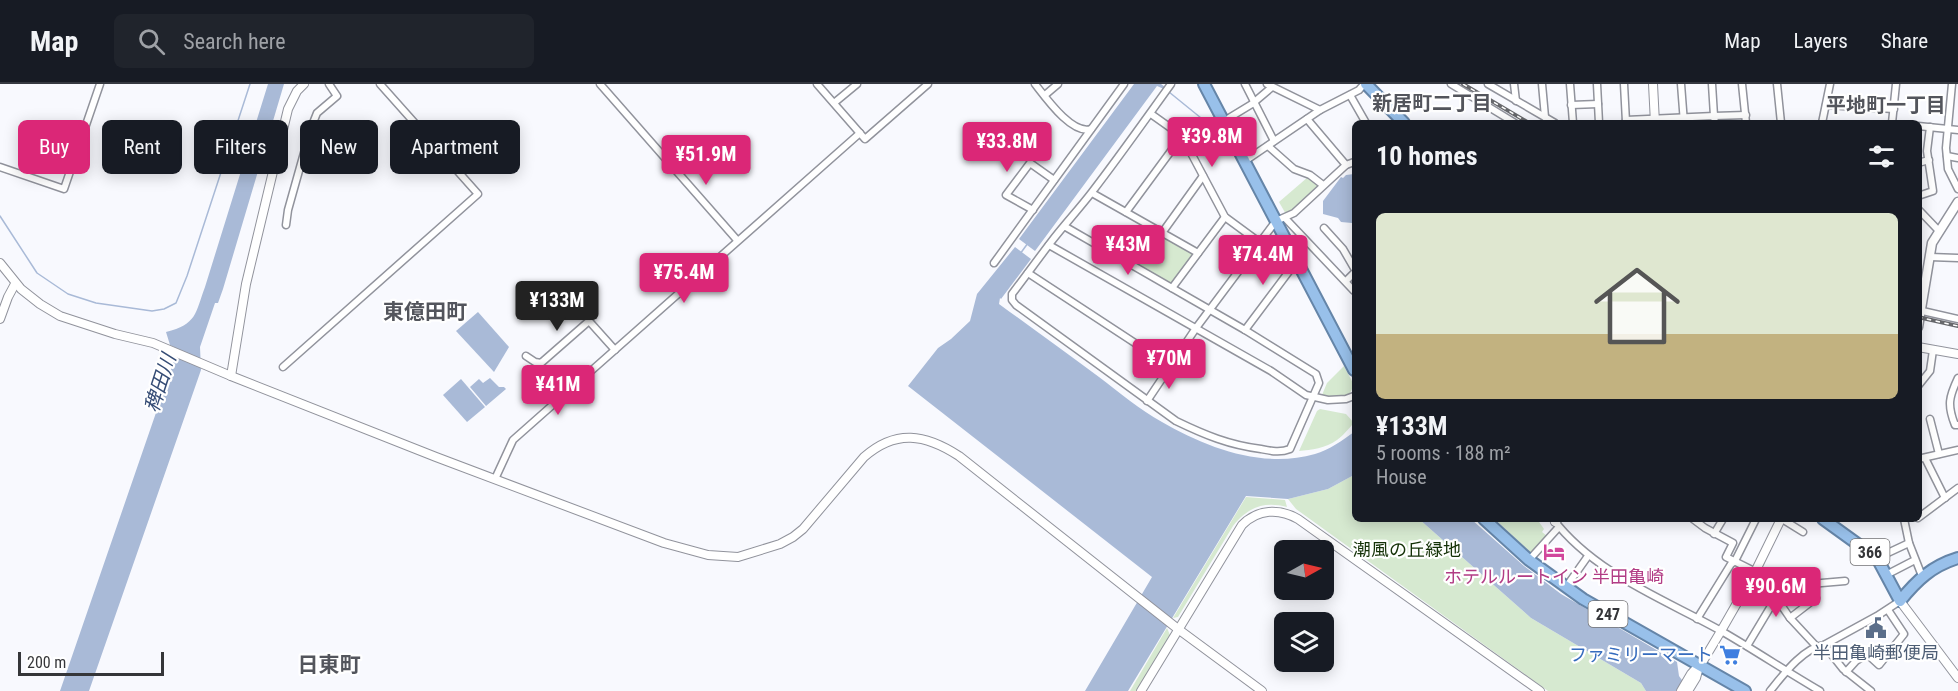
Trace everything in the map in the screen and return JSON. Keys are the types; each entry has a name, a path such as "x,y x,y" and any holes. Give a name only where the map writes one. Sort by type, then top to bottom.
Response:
{"highway":[{"path":"1204,84 1245,161 1280,219 1298,263 1352,366"},
{"path":"1365,84 1401,120"},
{"name":"247","path":"1487,522 1529,560 1566,588 1745,691"},
{"name":"366","path":"1830,522 1877,558 1900,601"},
{"path":"1900,601 1922,576 1934,567 1958,558"}],"main road":[{"path":"1922,277 1930,257 1932,243 1958,202"}],"street":[{"path":"0,167 64,189 100,84"},
{"path":"231,376 246,284 287,105 304,84"},
{"path":"286,225 300,163 311,128 317,113 337,96 329,84"},
{"path":"283,367 478,194 380,84"},
{"path":"600,84 737,240"},
{"path":"817,84 865,139 928,84"},
{"path":"834,104 856,84"},
{"path":"1035,84 1056,110 1074,125 1082,130 1092,129"},
{"path":"1045,95 1058,84"},
{"path":"994,263 1124,84"},
{"path":"1064,226 1245,330 1316,374 1319,383 1292,447 1281,451 1240,446 1214,439 1176,421 1012,300 1012,294 1049,244 1064,226 1092,193 1152,114 1171,84"},
{"path":"1245,84 1274,141"},
{"path":"1245,161 1320,110 1359,90 1365,84"},
{"path":"1451,84 1510,120"},
{"path":"1488,84 1550,120"},
{"path":"1514,84 1516,101"},
{"path":"1542,84 1545,117"},
{"path":"1570,84 1573,120"},
{"path":"1597,84 1599,120"},
{"path":"1624,84 1626,120"},
{"path":"1653,84 1654,120"},
{"path":"1681,84 1684,120 1715,120 1746,115"},
{"path":"1712,84 1715,120"},
{"path":"1742,84 1746,120"},
{"path":"1777,84 1781,120"},
{"path":"1823,120 1830,84"},
{"path":"1894,120 1896,84"},
{"path":"1952,84 1947,156 1948,169 1958,189"},
{"path":"1224,121 1254,102 1269,85 1320,110"},
{"path":"1350,95 1364,120"},
{"path":"1571,105 1598,104"},
{"path":"1826,105 1894,109"},
{"path":"1152,114 1182,136 1225,217 1259,242"},
{"path":"1307,119 1346,165"},
{"path":"1922,127 1958,130"},
{"path":"1922,195 1933,191 1927,151 1930,128"},
{"path":"495,479 513,440 860,133"},
{"path":"1126,212 1182,136"},
{"path":"1268,146 1294,169 1310,175 1323,185"},
{"path":"1947,156 1958,158"},
{"path":"1922,162 1929,160"},
{"path":"1033,210 1006,195 1030,163 1054,180"},
{"path":"1147,401 1209,309 1259,242 1280,219 1294,213 1346,165 1352,163"},
{"path":"1162,233 1203,176"},
{"path":"1092,193 1198,253"},
{"path":"1922,213 1939,231"},
{"path":"1172,288 1225,217"},
{"path":"1280,219 1352,288"},
{"path":"1323,228 1343,249 1352,265"},
{"path":"1049,244 1271,371 1306,395 1334,400 1352,396"},
{"path":"1930,257 1958,258"},
{"path":"0,263 15,284 40,304 60,316 115,334 153,343 208,367 495,479 664,543 708,555 738,557 766,549 793,537 812,519 874,448 896,439 921,438 944,446 959,456 1178,629 1263,691"},
{"path":"1245,330 1293,266 1298,263"},
{"path":"1028,273 1170,366"},
{"path":"1346,281 1352,276"},
{"path":"0,319 15,284"},
{"path":"1922,310 1958,319"},
{"path":"526,356 541,363 589,321 615,350"},
{"path":"1922,348 1958,354"},
{"path":"1922,381 1930,371 1933,350"},
{"path":"1958,378 1949,401 1953,420 1955,425 1958,425"},
{"path":"1930,419 1938,454"},
{"path":"1945,498 1922,459 1958,450"},
{"path":"1922,516 1958,488"},
{"path":"1141,691 1242,525 1261,513 1269,512 1285,513 1298,519 1540,691"},
{"path":"1529,560 1556,522 1588,556 1611,571 1721,631 1820,691"},
{"path":"1698,522 1714,534 1733,543 1726,556 1756,570 1776,595 1790,618 1816,646"},
{"path":"1714,534 1721,522"},
{"path":"1697,619 1735,561 1754,522"},
{"path":"1681,691 1692,679 1721,631 1756,570 1780,522"},
{"path":"1786,522 1803,532"},
{"path":"1904,523 1922,576"},
{"path":"1877,558 1909,543"},
{"path":"1566,588 1588,556"},
{"path":"1886,575 1915,560"},
{"path":"1747,646 1776,595 1792,581 1810,584 1845,581"},
{"path":"1790,618 1816,598 1809,588 1810,584"},
{"path":"1770,691 1816,646 1824,645 1900,601 1958,678"},
{"path":"1846,672 1856,661 1867,654 1879,665 1904,634 1888,610"},
{"path":"1888,639 1894,645"},
{"path":"1824,645 1846,672 1871,691"},
{"path":"1688,691 1692,679"}],"green space":[{"path":"1308,177 1319,187 1287,216 1279,202"},
{"path":"1143,226 1192,254 1173,282 1171,283 1125,257"},
{"path":"1344,366 1352,381 1352,389 1346,397 1324,397 1322,395 1327,383"},
{"path":"1320,409 1346,414 1352,421 1352,425 1333,443 1299,451"},
{"name":"潮風の丘緑地","path":"1352,476 1352,522 1422,522 1531,618 1641,683 1646,691 1548,691 1296,509 1288,499 1328,489"},
{"path":"1246,497 1285,500 1287,507 1264,505 1251,510 1239,519 1178,617 1173,618"},
{"path":"1498,522 1539,522 1544,529 1542,532 1547,536 1531,553"},
{"path":"1167,628 1170,635 1167,643 1138,691 1130,691"}],"water":[{"path":"268,84 284,84 273,120 257,120"},
{"path":"1134,84 1161,84 1165,87 1164,89 1157,86 1035,251 1019,239"},
{"path":"240,174 257,174 223,289 218,303 215,303 200,347 201,370 89,691 60,691 178,349 170,345 166,332 184,325 193,317 205,287"},
{"path":"1352,174 1352,223 1341,222 1338,218 1323,214 1323,201 1341,177"},
{"path":"1015,247 1031,259 1000,298 999,304 1162,422 1216,448 1256,457 1295,458 1320,452 1352,433 1352,476 1328,489 1288,499 1246,496 1128,691 1085,691 1152,577 908,386 938,348 970,321 977,294"},
{"path":"478,312 509,347 494,372 456,331"},
{"path":"490,378 499,387 506,389 486,406 470,387 479,379 483,383"},
{"path":"461,379 485,407 467,422 443,395"},
{"path":"1422,522 1474,522 1524,566 1561,594 1677,662 1679,676 1690,691 1646,691 1641,683 1531,618"}],"waterway":[{"path":"0,216 37,273 68,294 96,303 152,311 164,309 176,303 250,84"},
{"path":"1169,92 1222,135"},
{"path":"1020,254 1028,243"}],"railway":[{"path":"1463,84 1524,120"},
{"path":"1922,318 1958,326"}],"place":[{"name":"ホテルルートイン 半田亀崎","path":"1554,552"},
{"name":"半田亀崎郵便局","path":"1876,628"},
{"name":"ファミリーマート","path":"1730,655"}],"district":[{"name":"新居町二丁目","path":"1432,103"},
{"name":"平地町一丁目","path":"1886,105"},
{"name":"東億田町","path":"425,312"},
{"name":"日東町","path":"329,665"}],"water label":[{"name":"稗田川","path":"160,383"}]}
